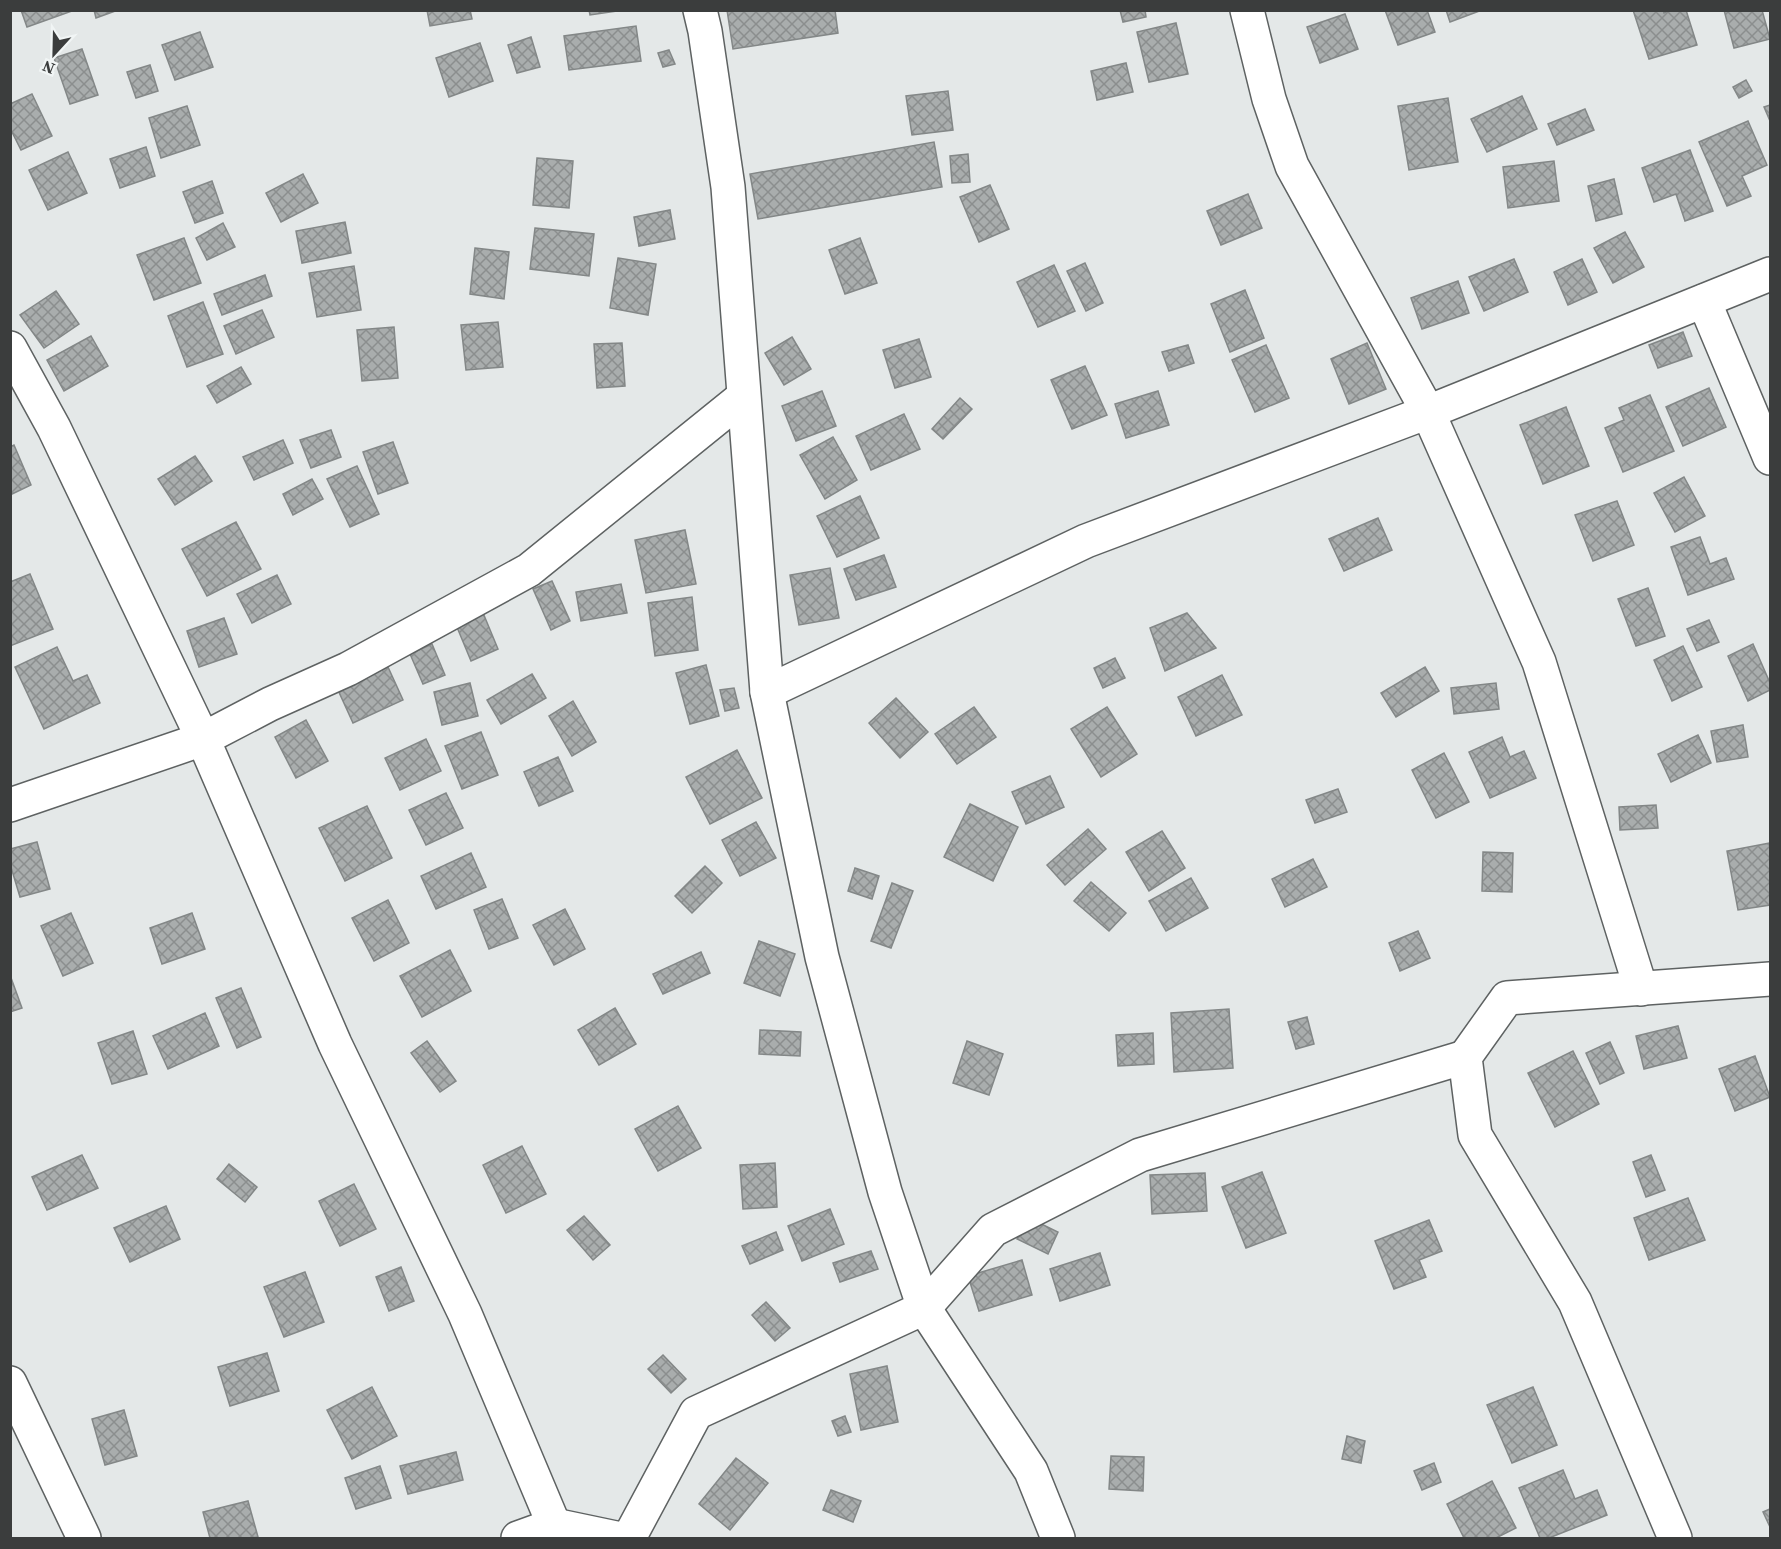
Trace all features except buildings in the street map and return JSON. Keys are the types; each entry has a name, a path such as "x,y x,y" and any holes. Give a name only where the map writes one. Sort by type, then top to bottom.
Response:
{"street":[{"path":"700,10 728,187 767,692 822,957 885,1192 924,1308 1031,1472 1058,1539"},
{"path":"1247,10 1269,99 1292,166 1428,412 1539,662 1641,989"},
{"path":"767,692 1086,541 1428,412 1770,274"},
{"path":"1704,301 1770,458"},
{"path":"10,348 54,428 203,740 335,1044 465,1314 556,1532"},
{"path":"10,805 203,740 270,704 348,669 529,570 743,397"},
{"path":"629,1539 696,1413 924,1308 993,1230 1140,1155 1465,1057 1507,998 1770,979"},
{"path":"1465,1057 1474,1135 1575,1302 1675,1539"},
{"path":"10,1383 84,1539"},
{"path":"518,1539 556,1532 616,1539"}]}
